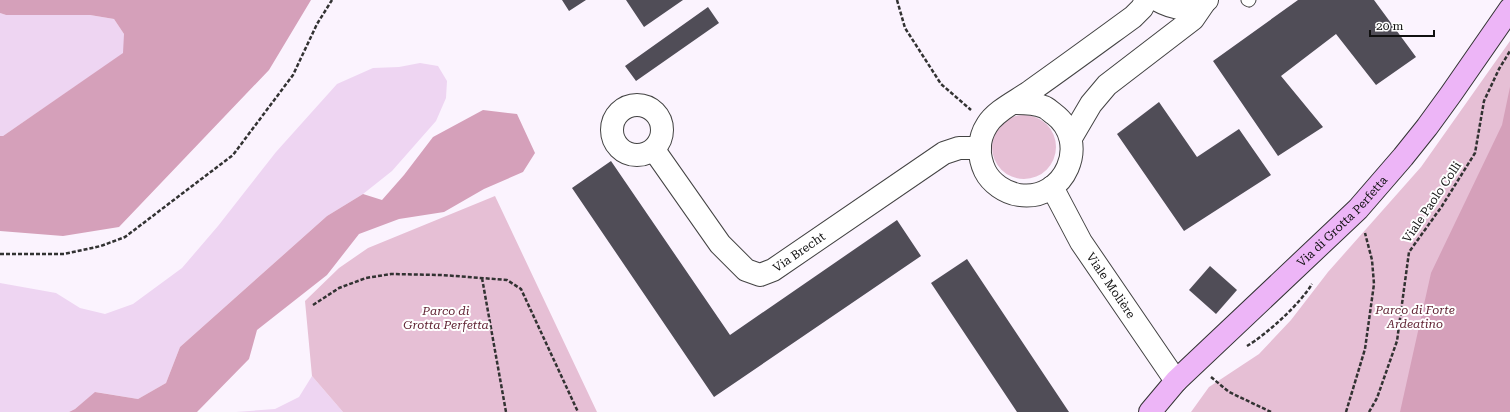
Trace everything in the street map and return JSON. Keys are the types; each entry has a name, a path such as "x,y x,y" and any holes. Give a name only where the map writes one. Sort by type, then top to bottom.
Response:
{"street":[{"path":"1014,103 1028,103 1044,106 1062,120 1071,138 1072,155 1067,170 1058,183 1045,192 1034,195 1018,195 1000,188 988,176 982,164 980,148 981,139 987,124 1001,111 1134,17 1142,8 1146,0"},
{"path":"1157,0 1167,6 1180,8 1192,8 1206,1"},
{"path":"1071,138 1091,104 1106,85 1193,19 1206,1"},
{"name":"Via di Grotta Perfetta","path":"1150,412 1176,381 1358,209 1427,126 1510,9"},
{"name":"Via Brecht","path":"654,150 720,244 746,270 760,275 773,270 944,152 959,148 980,148"},
{"name":"Viale Molière","path":"1052,187 1081,242 1176,381"}],"lane":[{"path":"1246,0 1250,0"}],"path":[{"path":"0,254 64,254 101,246 125,237 233,155 293,75 317,24 332,0"},
{"path":"897,0 905,28 941,84 987,124"},
{"name":"Viale Paolo Colli","path":"1368,412 1377,398 1397,341 1409,252 1442,206 1475,153 1484,101 1499,69 1510,51"},
{"path":"1346,412 1365,349 1374,284 1372,260 1358,209"},
{"path":"313,305 339,288 366,278 390,274 507,280 521,289 578,412"},
{"path":"482,278 506,412"},
{"path":"1207,375 1229,392 1271,412"}],"shaded area":[{"path":"0,0 311,0 269,70 119,227 63,236 0,231 0,136 3,136 123,53 124,34 114,19 90,15 6,15 0,13"},
{"path":"0,13 6,15 90,15 114,19 124,34 124,53 3,136 0,136"},
{"path":"420,63 438,66 447,81 446,98 436,121 392,171 363,194 327,216 180,347 166,383 138,399 96,392 69,412 0,412 0,283 56,293 80,308 105,314 133,304 182,268 218,226 276,152 337,84 373,68 399,67"},
{"path":"1510,87 1510,412 1400,412 1431,273 1502,125"},
{"path":"483,110 517,114 535,153 523,172 484,189 444,212 399,219 359,234 327,275 257,330 249,359 197,412 69,412 75,409 95,392 138,399 166,383 180,347 327,216 363,194 382,200 404,175 433,137"},
{"path":"312,376 343,412 236,412 275,409 299,397"}],"green space":[{"name":"Parco di Forte Ardeatino","path":"1510,41 1510,412 1191,412 1209,387 1259,354 1291,320 1328,272 1421,167"},
{"path":"1024,115 1042,121 1050,129 1056,147 1050,165 1042,173 1024,179 1006,173 998,165 992,147 998,129 1006,121"},
{"name":"Parco di Grotta Perfetta","path":"495,196 597,412 343,412 312,376 305,301 339,268 368,248"}],"building":[{"path":"562,0 586,0 569,11"},
{"path":"626,0 683,0 644,27"},
{"path":"1298,0 1374,0 1416,57 1376,85 1336,34 1281,76 1323,127 1278,156 1213,61"},
{"path":"708,7 719,23 636,81 625,66"},
{"path":"1159,102 1197,157 1239,129 1271,175 1184,231 1117,134"},
{"path":"611,161 730,335 897,220 921,256 714,397 572,188"},
{"path":"967,259 1069,412 1017,412 931,283"},
{"path":"1210,266 1237,290 1216,314 1189,290"}]}
